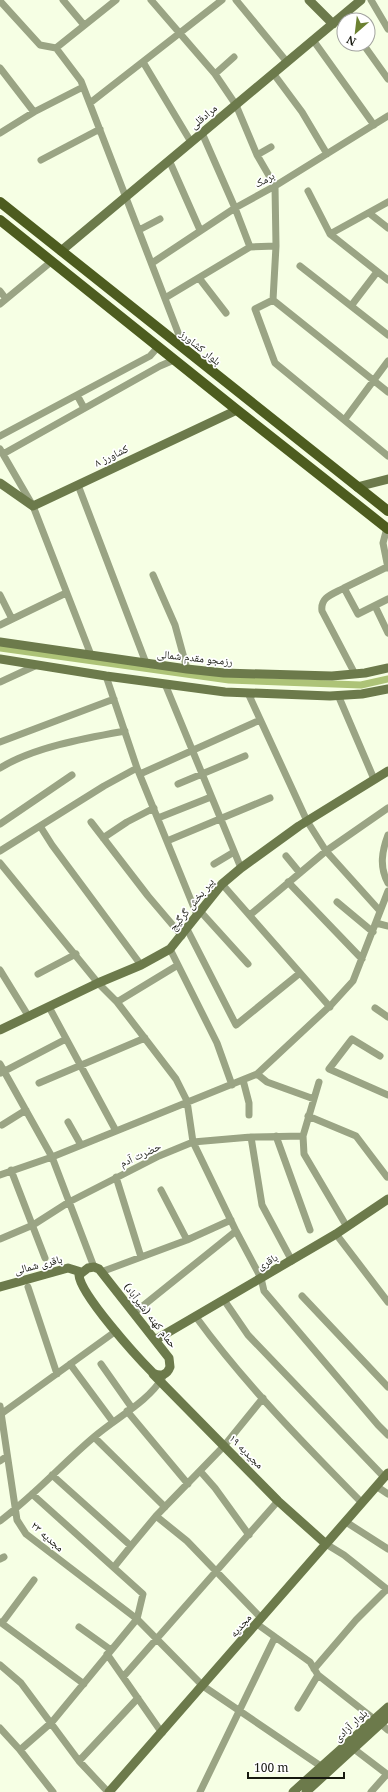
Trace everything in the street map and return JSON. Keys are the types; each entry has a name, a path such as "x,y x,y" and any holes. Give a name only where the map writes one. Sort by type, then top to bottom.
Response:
{"main road":[{"name":"بلوار کشاورز","path":"1,206 61,251 388,511"},
{"path":"0,220 388,529"}],"street":[{"path":"63,0 84,25"},
{"path":"56,48 116,0"},
{"path":"151,0 215,74 236,105 257,155 275,186 276,246 273,300"},
{"path":"90,103 222,0"},
{"path":"236,0 287,62"},
{"path":"309,0 333,24"},
{"name":"مرادقلی","path":"349,12 361,0"},
{"path":"371,0 388,29"},
{"path":"0,1 40,45 56,48 81,81 127,196 185,349"},
{"name":"مرادقلی","path":"61,251 336,22"},
{"path":"313,40 374,124"},
{"path":"369,52 388,79"},
{"path":"215,74 234,57"},
{"path":"143,62 191,142"},
{"path":"0,68 34,112"},
{"path":"273,74 302,112 327,154"},
{"path":"0,133 34,112 83,87"},
{"name":"برمک","path":"152,263 235,208 275,186 388,116"},
{"path":"41,160 100,129"},
{"path":"202,134 235,208 250,247"},
{"path":"257,155 271,147"},
{"path":"169,160 200,230"},
{"path":"308,191 330,234 388,280"},
{"path":"330,234 388,202"},
{"path":"369,213 388,228"},
{"path":"140,230 160,219"},
{"path":"165,298 250,247 276,246"},
{"path":"0,304 52,261"},
{"path":"300,266 388,335"},
{"path":"351,306 377,272"},
{"path":"199,278 226,313"},
{"path":"0,291 6,299"},
{"path":"273,300 255,309 275,363 345,419 388,456"},
{"path":"273,300 388,392"},
{"path":"0,436 146,358 158,347"},
{"path":"146,358 154,369"},
{"path":"91,655 33,506 2,452 154,369 174,360"},
{"path":"345,419 388,361"},
{"path":"77,395 84,408"},
{"name":"کشاورز ۸","path":"33,506 237,410"},
{"path":"357,487 388,479"},
{"path":"0,483 33,506"},
{"path":"78,485 146,663"},
{"path":"355,674 322,611 321,605 328,596 388,567 384,543 388,529"},
{"path":"153,575 175,625 186,669"},
{"path":"344,588 358,614 388,599"},
{"path":"0,625 66,593"},
{"path":"0,595 12,619"},
{"path":"375,606 388,633"},
{"name":"رزمجو مقدم شمالی","path":"0,642 186,669 224,673 332,676 355,674 388,668"},
{"path":"0,659 106,676 225,692 338,695 362,694 388,688"},
{"path":"0,682 37,665"},
{"path":"106,676 139,771 198,913 248,964"},
{"path":"165,684 241,868"},
{"path":"248,693 308,821 326,851 380,911"},
{"path":"338,695 374,779"},
{"path":"0,742 114,699"},
{"path":"0,851 40,826 139,771 192,751 260,720"},
{"path":"0,768 10,762 78,739 125,731"},
{"path":"178,784 245,756"},
{"name":"پیر بخش گرگیج","path":"0,1030 98,983 141,965 170,949 222,884 241,868 308,821 388,771"},
{"path":"0,824 72,775"},
{"path":"158,818 211,797"},
{"path":"167,841 220,817 270,798"},
{"path":"103,838 127,822 154,808"},
{"path":"250,915 326,851 388,808"},
{"path":"91,822 184,932 236,1025 300,973"},
{"path":"40,826 52,845 141,965"},
{"path":"388,835 383,849 382,864 388,884"},
{"path":"214,864 234,852"},
{"path":"286,856 300,873"},
{"path":"0,863 76,954 98,983 117,1002 176,1079 187,1101 193,1142 236,1232 261,1278 264,1291 388,1435"},
{"path":"288,882 362,960"},
{"path":"222,884 330,1007"},
{"path":"0,1175 52,1157 187,1101 232,1085 257,1074 330,1007 353,981 388,892"},
{"path":"337,902 373,932"},
{"path":"376,923 388,926"},
{"path":"170,949 216,1043 232,1085"},
{"path":"38,974 76,954"},
{"path":"117,1002 178,965"},
{"path":"0,970 29,1017"},
{"path":"49,1007 116,1131"},
{"path":"375,1008 388,1017"},
{"path":"40,1084 145,1038"},
{"path":"2,1072 66,1039"},
{"path":"380,1056 352,1039 329,1069 388,1095"},
{"path":"0,1064 2,1072 26,1110 52,1157 69,1202 98,1270"},
{"path":"257,1074 267,1082 314,1100"},
{"path":"242,1080 249,1103 249,1115"},
{"path":"319,1082 303,1136 304,1154 347,1226"},
{"path":"2,1125 26,1110"},
{"path":"308,1116 356,1136 387,1177"},
{"path":"68,1122 81,1145"},
{"path":"276,1136 310,1230"},
{"name":"حضرت آدم","path":"0,1239 32,1225 69,1202 116,1177 193,1142 251,1137 303,1136"},
{"path":"251,1137 262,1206 292,1261"},
{"path":"11,1170 45,1258"},
{"path":"116,1177 141,1257"},
{"path":"162,1190 187,1240"},
{"name":"باقری","path":"155,1340 292,1261 388,1199"},
{"path":"0,1521 94,1437 154,1392 163,1377 153,1373 116,1331 79,1281 81,1272 88,1268 98,1270 141,1257 187,1240 231,1220"},
{"path":"134,1313 236,1232"},
{"path":"336,1234 388,1302"},
{"name":"باقری شمالی","path":"0,1287 68,1268 81,1272"},
{"name":"حمام کهنه (شیرآباد)","path":"98,1270 134,1313 170,1362 170,1367 163,1377"},
{"path":"28,1287 57,1374"},
{"path":"302,1296 388,1387"},
{"path":"224,1300 248,1335 386,1475"},
{"path":"196,1317 224,1355 312,1452 362,1503"},
{"path":"1,1410 57,1374 116,1331"},
{"path":"70,1364 113,1422"},
{"path":"100,1364 130,1409 188,1484"},
{"name":"مجیدیه ۱۹","path":"163,1377 224,1446 278,1501 326,1544"},
{"path":"114,1568 156,1516 224,1446 263,1398"},
{"name":"مجدیه ۲۳","path":"1,1410 1,1427 17,1520 26,1534 137,1619 155,1639 203,1686 322,1767"},
{"path":"94,1437 165,1507"},
{"path":"0,1461 7,1456"},
{"path":"200,1471 248,1535"},
{"path":"52,1475 131,1546"},
{"name":"مجدیه","path":"108,1792 162,1733 386,1475"},
{"path":"376,1486 388,1494"},
{"path":"20,1750 52,1722 137,1619 143,1594 32,1494"},
{"path":"123,1677 278,1501"},
{"path":"156,1516 187,1541 275,1637 310,1662 318,1676 381,1724"},
{"path":"346,1522 388,1549"},
{"path":"314,1669 356,1620 388,1589 344,1555 326,1544"},
{"path":"34,1580 1,1622 84,1684"},
{"path":"79,1627 109,1652 123,1677 162,1733"},
{"path":"200,1792 238,1710 275,1637"},
{"path":"0,1664 21,1683 52,1722 79,1761 108,1792"},
{"path":"298,1708 318,1676"},
{"path":"79,1761 138,1698"},
{"name":"بلوار آزادی","path":"306,1792 322,1767 381,1724 388,1707"},
{"name":"بلوار آزادی","path":"293,1792 312,1781 354,1749 388,1717"},
{"path":"0,1728 20,1750 53,1792"},
{"path":"354,1749 388,1774 375,1791"}],"waterway":[{"path":"0,648 229,680 361,685 388,679"}]}
